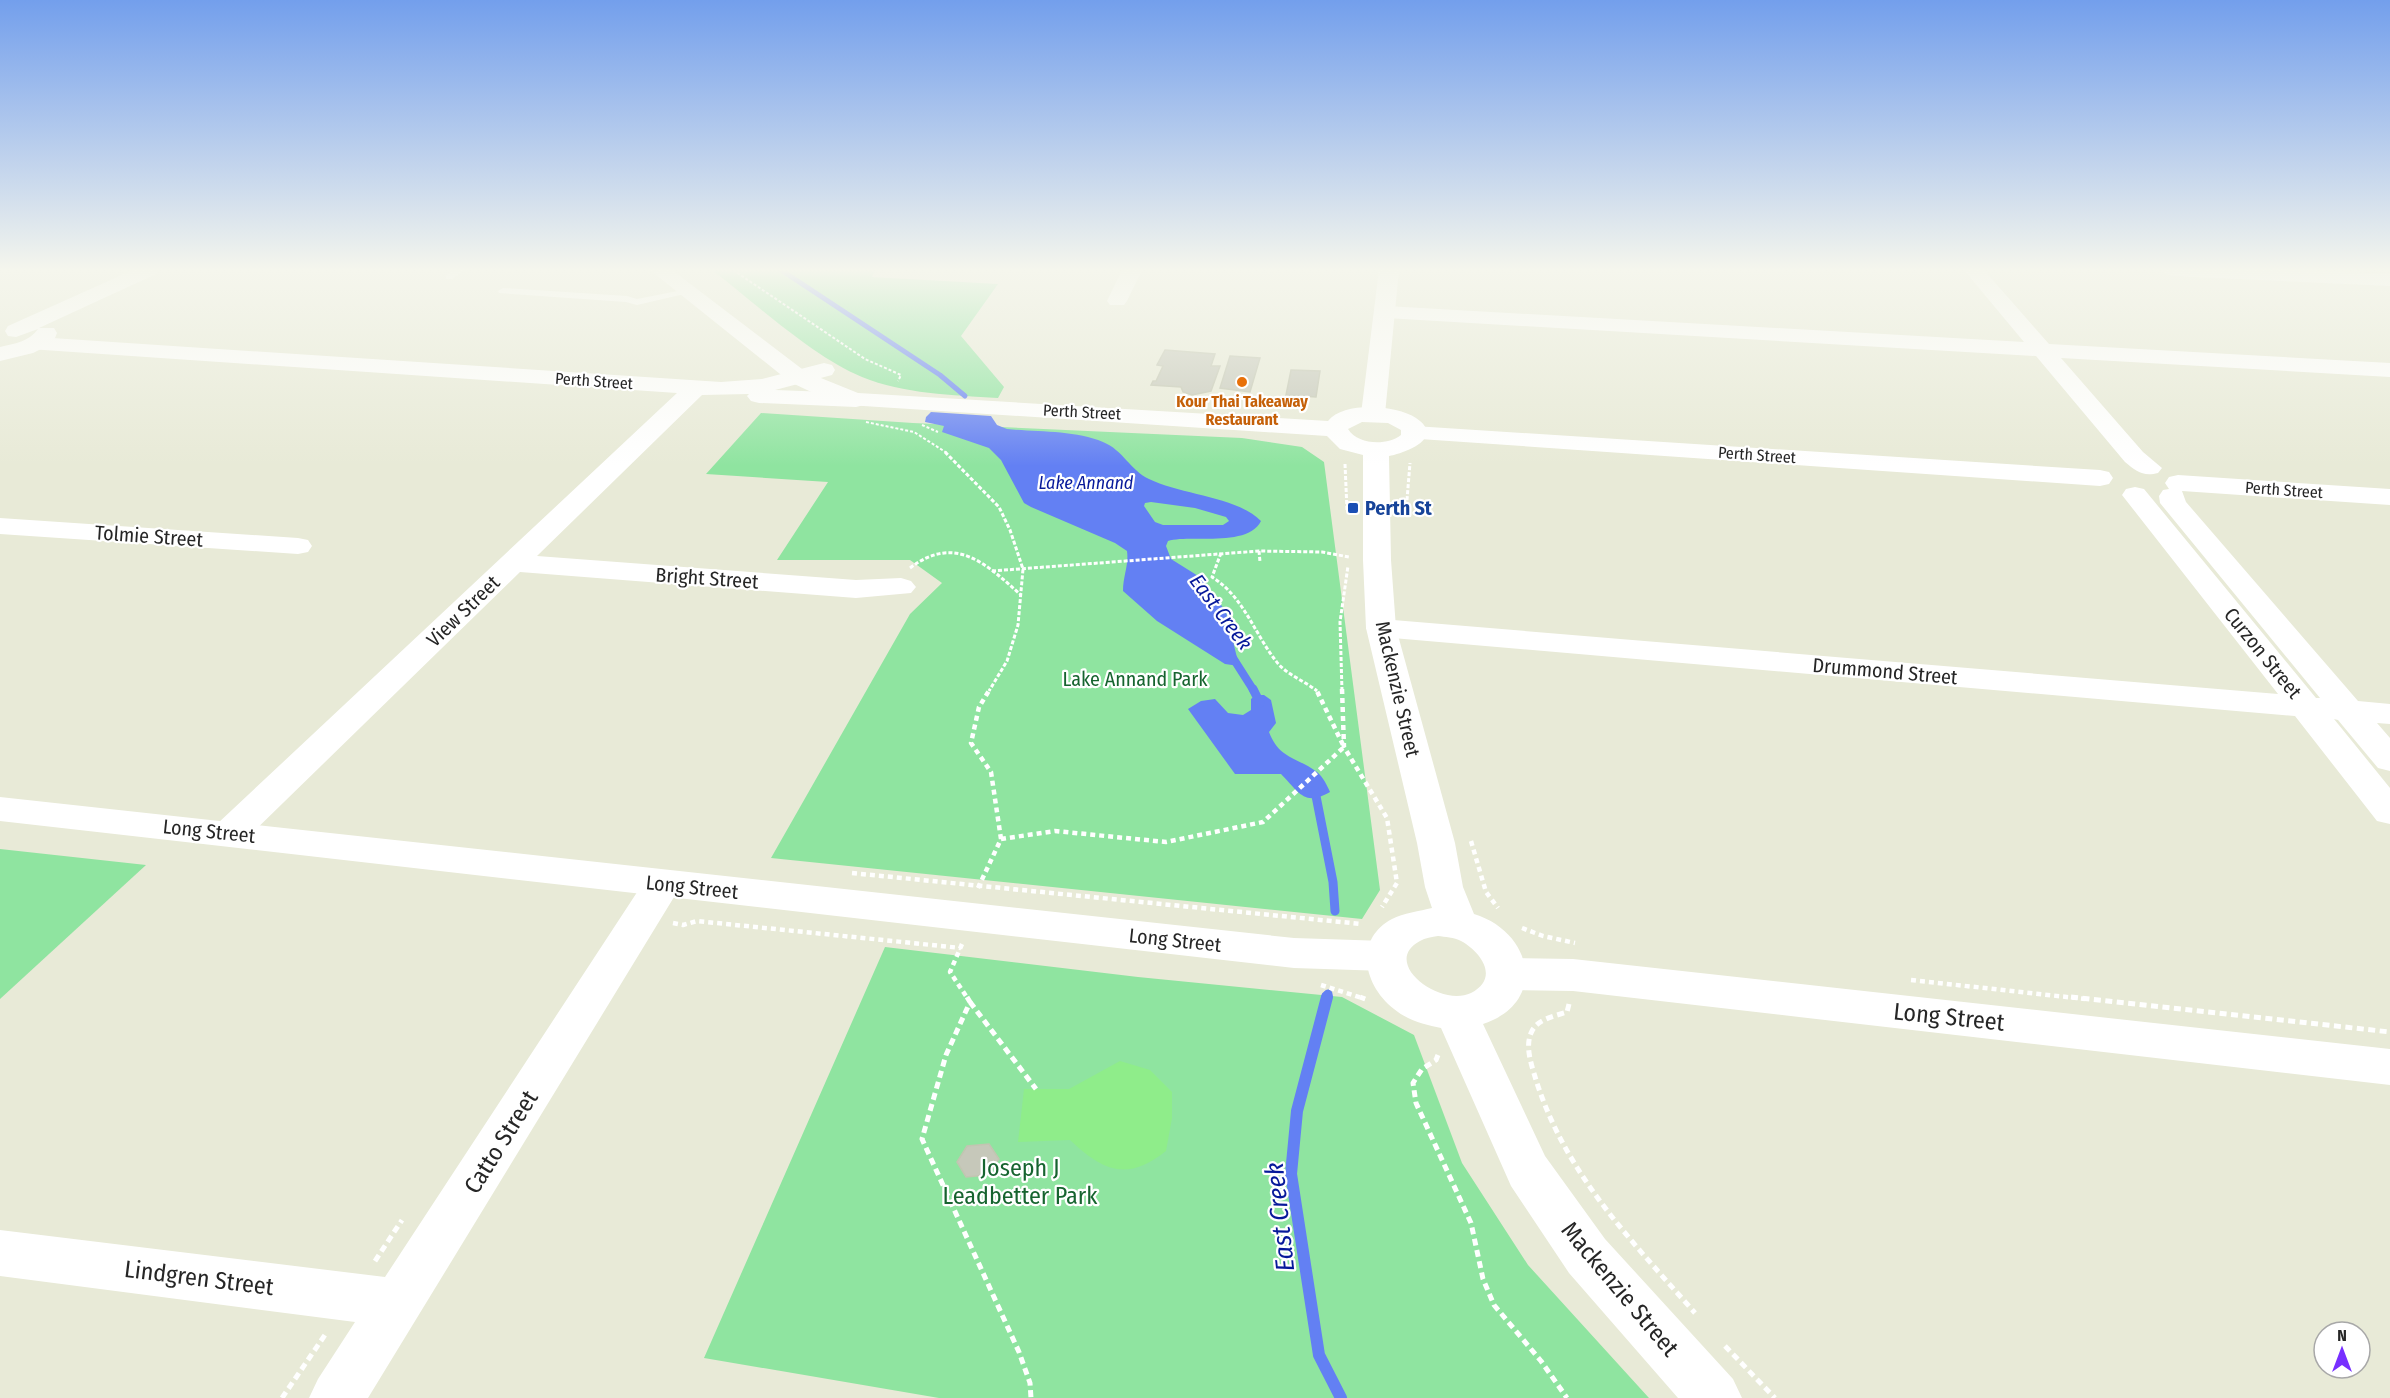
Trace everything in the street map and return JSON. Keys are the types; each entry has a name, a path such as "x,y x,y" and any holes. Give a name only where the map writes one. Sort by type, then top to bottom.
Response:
{"street":[{"name":"Perth Street","path":"25,335 709,389 744,395 830,400 869,397 910,405 993,407 1336,429"},
{"path":"0,354 45,335"},
{"path":"757,335 809,368 830,392 869,397"},
{"path":"1373,414 1383,335"},
{"path":"1791,335 2390,370"},
{"name":"Curzon Street","path":"2017,335 2138,462 2142,481 2306,707 2390,812"},
{"name":"Curzon Street","path":"2020,335 2106,471"},
{"name":"Perth Street","path":"709,389 762,386 809,368"},
{"name":"View Street","path":"230,833 513,563 709,389"},
{"path":"1373,414 1401,420 1408,424 1414,433 1411,440 1400,446 1376,449 1358,447 1344,441 1339,437 1336,429 1343,420 1373,414"},
{"name":"Perth Street","path":"1414,433 2106,471 2142,481"},
{"name":"Mackenzie Street","path":"1376,449 1358,555 1381,628 1436,843 1444,887 1458,924"},
{"path":"2142,481 2175,490"},
{"name":"Perth Street","path":"2175,490 2390,497"},
{"name":"Curzon Street","path":"2175,490 2173,503 2390,760"},
{"name":"Tolmie Street","path":"0,526 298,546"},
{"name":"Bright Street","path":"513,563 856,589 900,587"},
{"name":"Drummond Street","path":"1381,628 2390,714"},
{"name":"Long Street","path":"0,809 230,833 653,900 1311,955 1376,939"},
{"name":"Catto Street","path":"337,1398 653,900"},
{"path":"1438,921 1458,924 1481,934 1498,948 1505,961 1508,974 1503,988 1493,1001 1476,1009 1445,1030 1437,1010 1419,1004 1404,995 1393,983 1376,939 1391,942 1402,931 1410,927 1438,921"},
{"name":"Long Street","path":"1508,974 1573,975 2390,1067"},
{"name":"Mackenzie Street","path":"1445,1030 1528,1171 1587,1256 1714,1398"},
{"name":"Lindgren Street","path":"0,1252 399,1303"}],"path":[{"path":"830,335 865,359 901,375 900,380 869,397 854,417 860,421 914,432 948,454 999,507 1010,530 1023,568 1018,625 1007,660 979,707 971,743 991,772 1001,838 979,887 1350,923 1376,939"},
{"path":"1344,462 1347,517"},
{"path":"1406,524 1409,464"},
{"path":"992,571 1259,551 1358,555 1340,622 1344,747"},
{"path":"1259,551 1260,562"},
{"path":"1221,553 1212,577 1226,586 1251,619 1277,663 1317,690 1344,747 1387,818 1396,883 1380,910"},
{"path":"900,587 910,568 927,556 965,556 981,561 1022,595"},
{"path":"1001,838 1055,831 1166,842 1263,822 1344,747"},
{"path":"1470,836 1486,892 1500,912"},
{"path":"653,900 683,925 696,921 961,948 950,972 1036,1089"},
{"path":"1513,922 1544,936 1588,944"},
{"path":"1906,979 2390,1032"},
{"path":"1314,983 1356,995 1375,1004"},
{"path":"1570,1000 1567,1012 1540,1022 1530,1035 1530,1055 1547,1118 1572,1164 1599,1202 1700,1319"},
{"path":"970,1002 946,1055 922,1139 1019,1352 1030,1383 1031,1398"},
{"path":"1445,1030 1436,1060 1422,1069 1413,1083 1416,1103 1463,1202 1471,1223 1483,1279 1494,1305 1541,1361 1567,1398"},
{"path":"1723,1343 1775,1398"}],"green space":[{"path":"794,335 962,335 1004,387 998,398 929,393 894,387 878,383 843,368"},
{"name":"Lake Annand Park","path":"761,413 913,423 1242,438 1302,447 1324,462 1380,890 1362,919 771,858 910,614 942,583 910,560 777,560 828,482 706,474"},
{"path":"0,849 146,865 0,999"},
{"name":"Joseph J Leadbetter Park","path":"885,947 1138,977 1342,997 1414,1035 1462,1163 1528,1265 1649,1398 939,1398 704,1358"},
{"path":"1120,1061 1150,1070 1172,1092 1172,1118 1166,1151 1139,1167 1116,1169 1093,1159 1070,1140 1018,1142 1024,1089 1069,1089"}],"water":[{"name":"Lake Annand","path":"931,412 991,416 997,425 1007,429 1068,433 1092,438 1110,446 1149,479 1237,506 1261,521 1244,535 1177,539 1168,541 1166,546 1171,559 1203,579 1226,612 1239,666 1225,664 1157,621 1123,591 1127,551 1115,543 1024,503 1001,460 989,448 942,432 944,426 925,422","holes":["1151,502 1195,508 1226,517 1229,521 1223,525 1163,525 1155,522 1144,506 1145,503"]},
{"path":"1256,695 1264,695 1271,700 1276,723 1269,732 1278,748 1317,772 1330,792 1308,798 1298,792 1281,774 1235,774 1188,709 1201,701 1215,699 1228,713 1243,715 1251,710 1251,699"}],"building":[{"path":"1165,350 1215,354 1211,366 1220,366 1211,391 1192,395 1183,392 1181,387 1151,385 1153,381 1156,381 1163,366 1157,365"},
{"path":"1230,356 1260,358 1250,392 1220,388"},
{"path":"1291,370 1320,371 1316,397 1286,395"},
{"path":"989,1144 999,1159 987,1175 966,1177 957,1162 967,1146"}],"waterway":[{"name":"East Creek","path":"880,335 940,375 965,396"},
{"name":"East Creek","path":"1233,658 1254,691"},
{"name":"East Creek","path":"1254,691 1260,703"},
{"name":"East Creek","path":"1315,791 1333,882 1335,911"},
{"name":"East Creek","path":"1327,999 1328,994"},
{"name":"East Creek","path":"1327,997 1297,1111 1291,1174 1319,1355 1341,1398"}],"place":[{"name":"Kour Thai Takeaway Restaurant","path":"1242,382"},
{"name":"Perth St","path":"1353,508"}]}
